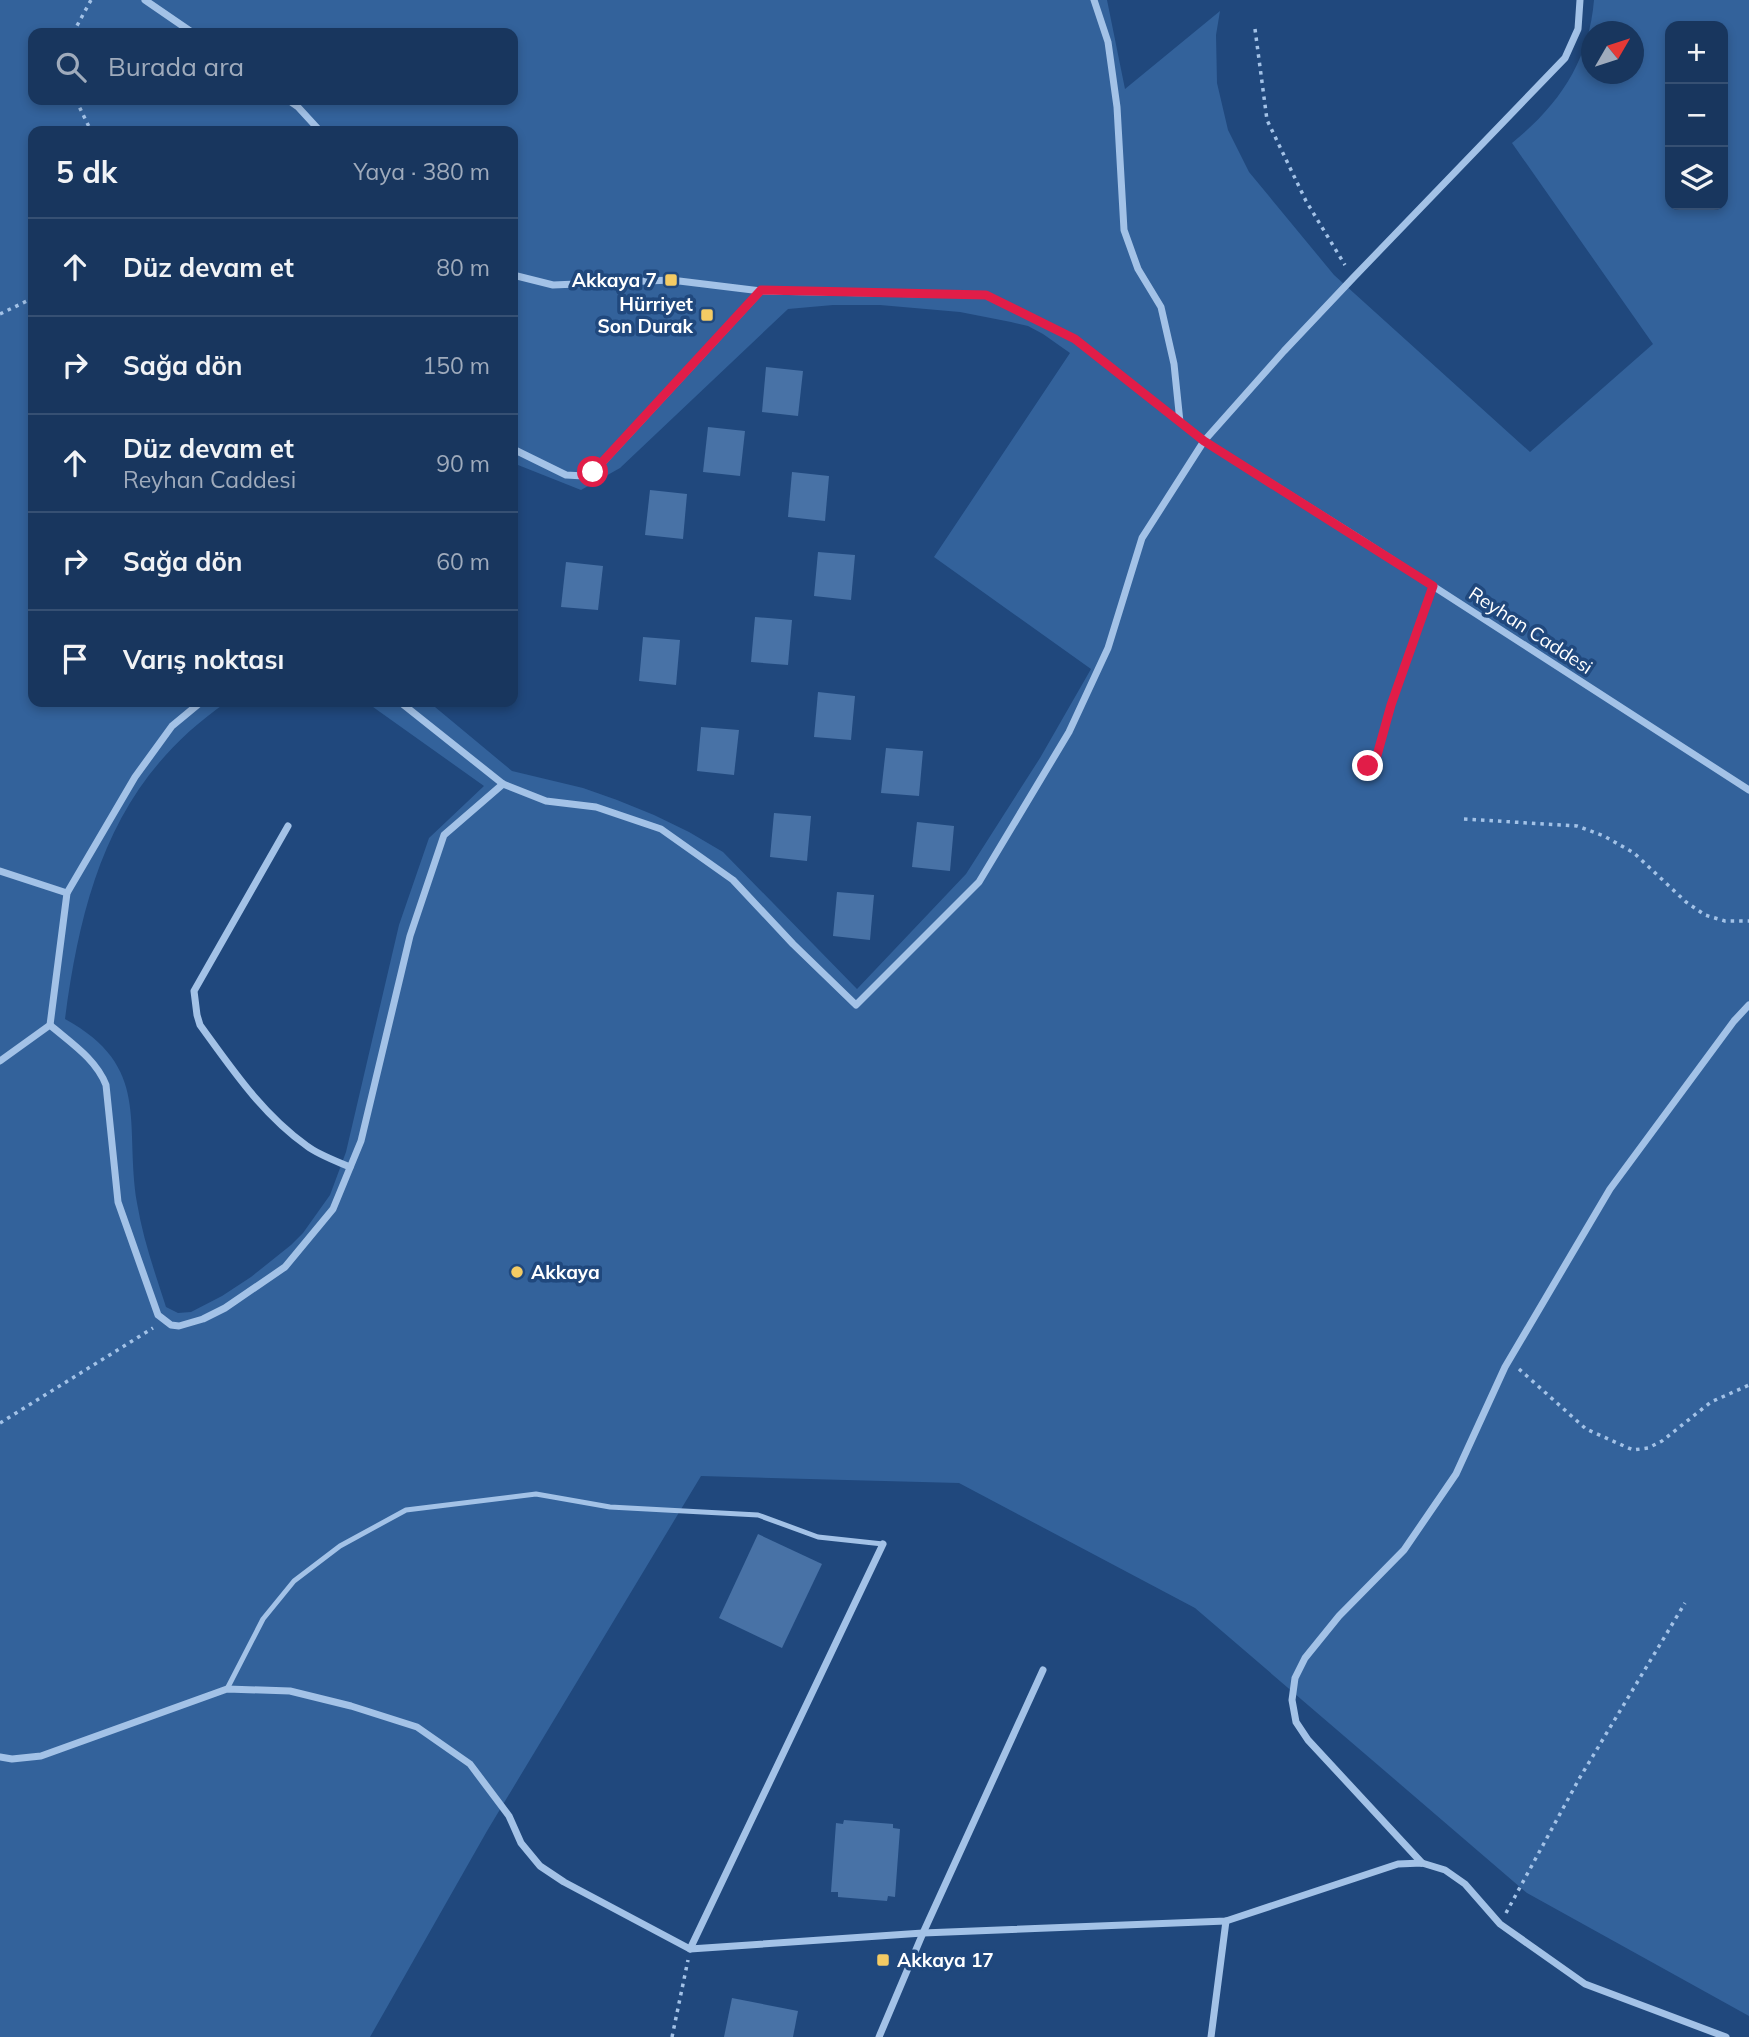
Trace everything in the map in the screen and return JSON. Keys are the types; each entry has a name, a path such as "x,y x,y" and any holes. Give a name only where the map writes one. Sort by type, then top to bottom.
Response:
{"street":[{"path":"145,0 186,28"},
{"path":"1094,0 1108,42 1117,107 1124,230 1138,269 1161,307 1174,364 1180,422"},
{"path":"406,707 503,784 546,801 596,807 661,829 733,880 793,944 856,1004 979,882 1069,732 1108,649 1142,538 1204,441 1284,351 1566,58 1578,29 1580,0"},
{"path":"295,105 315,126"},
{"name":"Reyhan Caddesi","path":"518,276 553,285 671,280 761,290 986,295 1075,339 1204,441 1749,790"},
{"path":"518,451 566,475 584,476 593,472 761,290"},
{"path":"1362,772 1376,759 1391,705 1433,586"},
{"path":"0,1061 50,1025 67,893 135,777 172,726 195,707"},
{"path":"50,1025 92,1061 101,1072 106,1085 118,1202 158,1315 171,1325 179,1326 203,1319 225,1308 285,1267 332,1209 361,1141 410,936 444,835 503,784"},
{"path":"288,826 194,991 197,1015 200,1025 253,1097 309,1148 350,1167"},
{"path":"0,871 67,893"},
{"path":"1422,1863 1308,1741 1296,1722 1292,1700 1295,1678 1305,1658 1339,1616 1404,1550 1457,1474 1509,1360 1610,1189 1734,1021 1749,1005"},
{"path":"691,1949 883,1544"},
{"path":"879,2037 923,1933 1043,1670"},
{"path":"0,1757 12,1759 41,1756 227,1689 290,1691 351,1706 416,1727 470,1764 509,1816 521,1843 540,1866 564,1882 691,1949 923,1933 1226,1922 1398,1864 1422,1863 1445,1870 1465,1884 1500,1924 1585,1984 1726,2037"},
{"path":"1210,2037 1226,1922"}],"lane":[{"path":"227,1689 262,1619 294,1581 340,1546 406,1510 536,1494 610,1507 758,1515 818,1537 883,1544"}],"path":[{"path":"76,28 91,0"},
{"path":"1255,29 1268,120 1306,201 1353,278"},
{"path":"78,105 89,126"},
{"path":"0,314 28,300"},
{"path":"1464,819 1577,826 1595,832 1634,853 1686,902 1704,915 1725,921 1749,921"},
{"path":"0,1423 164,1321"},
{"path":"1509,1360 1586,1429 1633,1450 1648,1448 1662,1441 1711,1402 1749,1385"},
{"path":"1500,1924 1579,1779 1685,1603"},
{"path":"672,2037 691,1949"}],"shaded area":[{"path":"0,0 1107,0 1125,89 1220,11 1216,35 1217,83 1228,130 1249,172 1334,275 1530,452 1653,344 1512,143 1557,97 1581,55 1581,84 1644,84 1644,21 1591,21 1594,0 1749,0 1749,2016 1527,1893 1195,1608 959,1483 701,1476 487,1831 370,2037 0,2037","holes":["28,126 518,126 518,465 581,490 620,468 788,309 880,305 960,312 1028,326 1070,353 934,557 1091,669 1040,758 966,874 857,989 723,852 689,832 654,815 583,788 512,771 435,707 373,707 484,786 429,838 399,925 346,1152 330,1195 303,1233 251,1277 191,1312 178,1313 166,1307 137,1203 129,1099 123,1077 111,1057 93,1037 65,1019 82,926 94,882 110,841 131,802 156,766 188,732 220,707 28,707"]}],"building":[{"path":"766,367 803,371 798,416 762,412"},
{"path":"708,427 745,431 740,476 703,472"},
{"path":"792,472 829,476 825,521 788,517"},
{"path":"650,490 687,494 683,539 645,535"},
{"path":"818,552 855,555 851,600 814,596"},
{"path":"566,562 603,566 598,610 561,607"},
{"path":"755,617 792,620 788,665 751,662"},
{"path":"643,637 680,640 676,685 639,681"},
{"path":"818,692 855,696 851,740 814,737"},
{"path":"701,727 739,730 734,775 697,771"},
{"path":"886,748 923,751 919,796 881,793"},
{"path":"774,813 811,816 807,861 770,857"},
{"path":"917,822 954,826 950,871 912,867"},
{"path":"837,892 874,895 870,940 833,936"},
{"path":"758,1534 822,1564 782,1648 719,1618"},
{"path":"844,1820 893,1824 893,1828 900,1829 895,1897 888,1896 887,1901 838,1897 838,1892 831,1892 836,1823 843,1824"},
{"path":"732,1998 798,2011 793,2037 724,2037"}],"place":[{"name":"Akkaya 7","path":"671,280"},
{"name":"Hürriyet Son Durak","path":"707,315"},
{"name":"Akkaya","path":"517,1272"},
{"name":"Akkaya 17","path":"883,1960"}],"route":[{"path":"593,472 761,290 986,295 1075,339 1204,441 1433,586 1391,705 1376,759 1368,766"}]}
